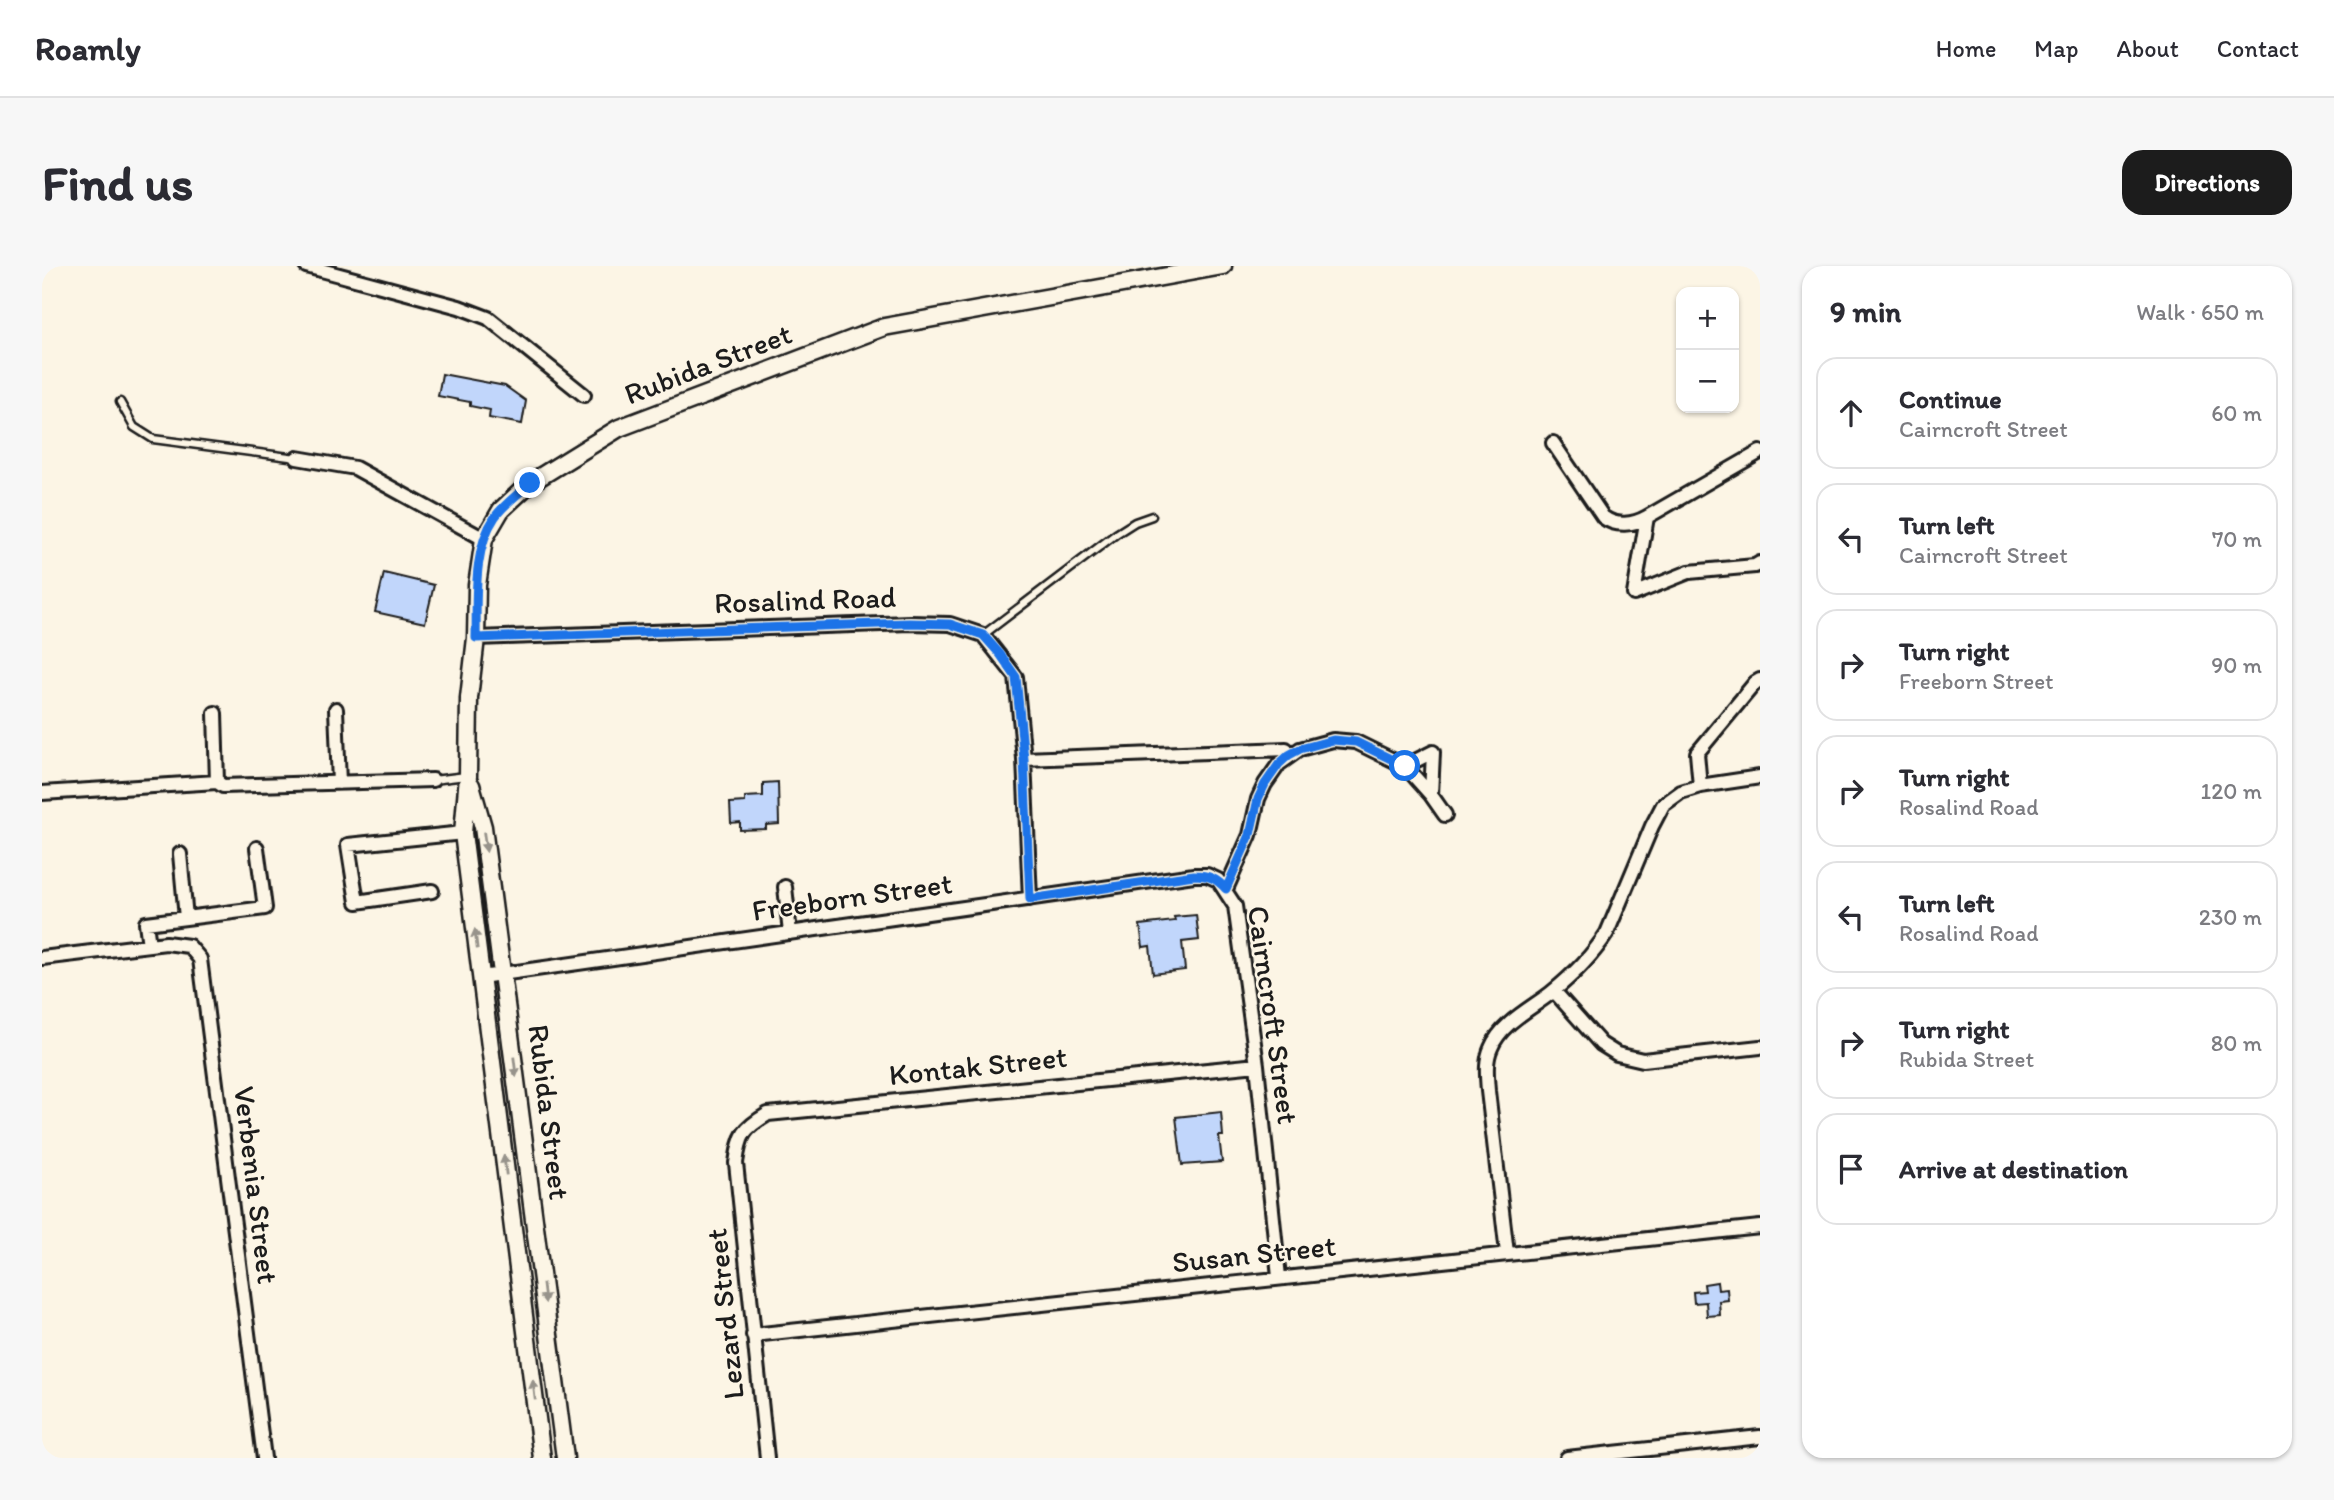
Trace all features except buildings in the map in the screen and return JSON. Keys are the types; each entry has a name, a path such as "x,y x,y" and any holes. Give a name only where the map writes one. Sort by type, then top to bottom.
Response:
{"street":[{"path":"306,266 459,307 488,318 584,395"},
{"name":"Rubida Street","path":"542,1458 463,833 477,585 484,538 501,510 530,483 618,428 884,327 1223,266"},
{"path":"1553,443 1603,517 1611,523 1623,524 1639,522 1760,452"},
{"path":"297,458 355,468 484,538"},
{"path":"1647,517 1634,594 1689,572 1755,566 1760,563"},
{"name":"Rosalind Road","path":"476,638 909,623 950,624 983,635"},
{"path":"983,635 1016,677 1024,759 1030,899"},
{"path":"1700,786 1697,753 1760,680"},
{"path":"336,709 339,783"},
{"path":"215,713 217,782"},
{"name":"Cairncroft Street","path":"1279,1277 1257,1065 1235,906 1226,889 1250,835 1258,799 1279,764 1289,755 1300,749 1333,740 1356,742 1405,766 1445,815"},
{"path":"1024,759 1286,749"},
{"path":"1405,766 1433,752 1431,795"},
{"name":"Rubida Street","path":"468,776 483,827 565,1458"},
{"path":"1507,1253 1487,1066 1491,1046 1508,1026 1554,991 1598,947 1607,933 1663,805 1681,792 1700,786 1760,777"},
{"path":"42,793 217,782 231,787 433,780"},
{"path":"432,891 357,902 348,845 463,833"},
{"path":"42,958 149,945 146,923 265,908 257,848"},
{"path":"180,855 186,918"},
{"name":"Freeborn Street","path":"481,977 1194,875 1207,875 1218,880 1226,889"},
{"path":"785,887 790,933"},
{"name":"Verbenia Street","path":"149,945 166,943 189,946 200,959 264,1458"},
{"path":"1554,991 1601,1044 1617,1054 1643,1060 1760,1047"},
{"name":"Kontak Street","path":"736,1164 741,1135 749,1125 768,1114 1257,1065"},
{"name":"Lezard Street","path":"736,1164 767,1458"},
{"name":"Susan Street","path":"753,1335 1760,1227"},
{"path":"1567,1458 1760,1437"}],"lane":[{"path":"120,402 134,427 153,439 297,458"},
{"path":"983,635 1116,534 1135,522 1152,516"},
{"path":"433,780 468,776"}],"route":[{"path":"530,483 495,517 484,538 477,585 476,638 909,623 950,624 983,635 1016,677 1024,759 1030,899 1194,875 1207,875 1218,880 1226,889 1250,835 1258,799 1265,784 1289,755 1300,749 1333,740 1356,742 1405,766"}]}
